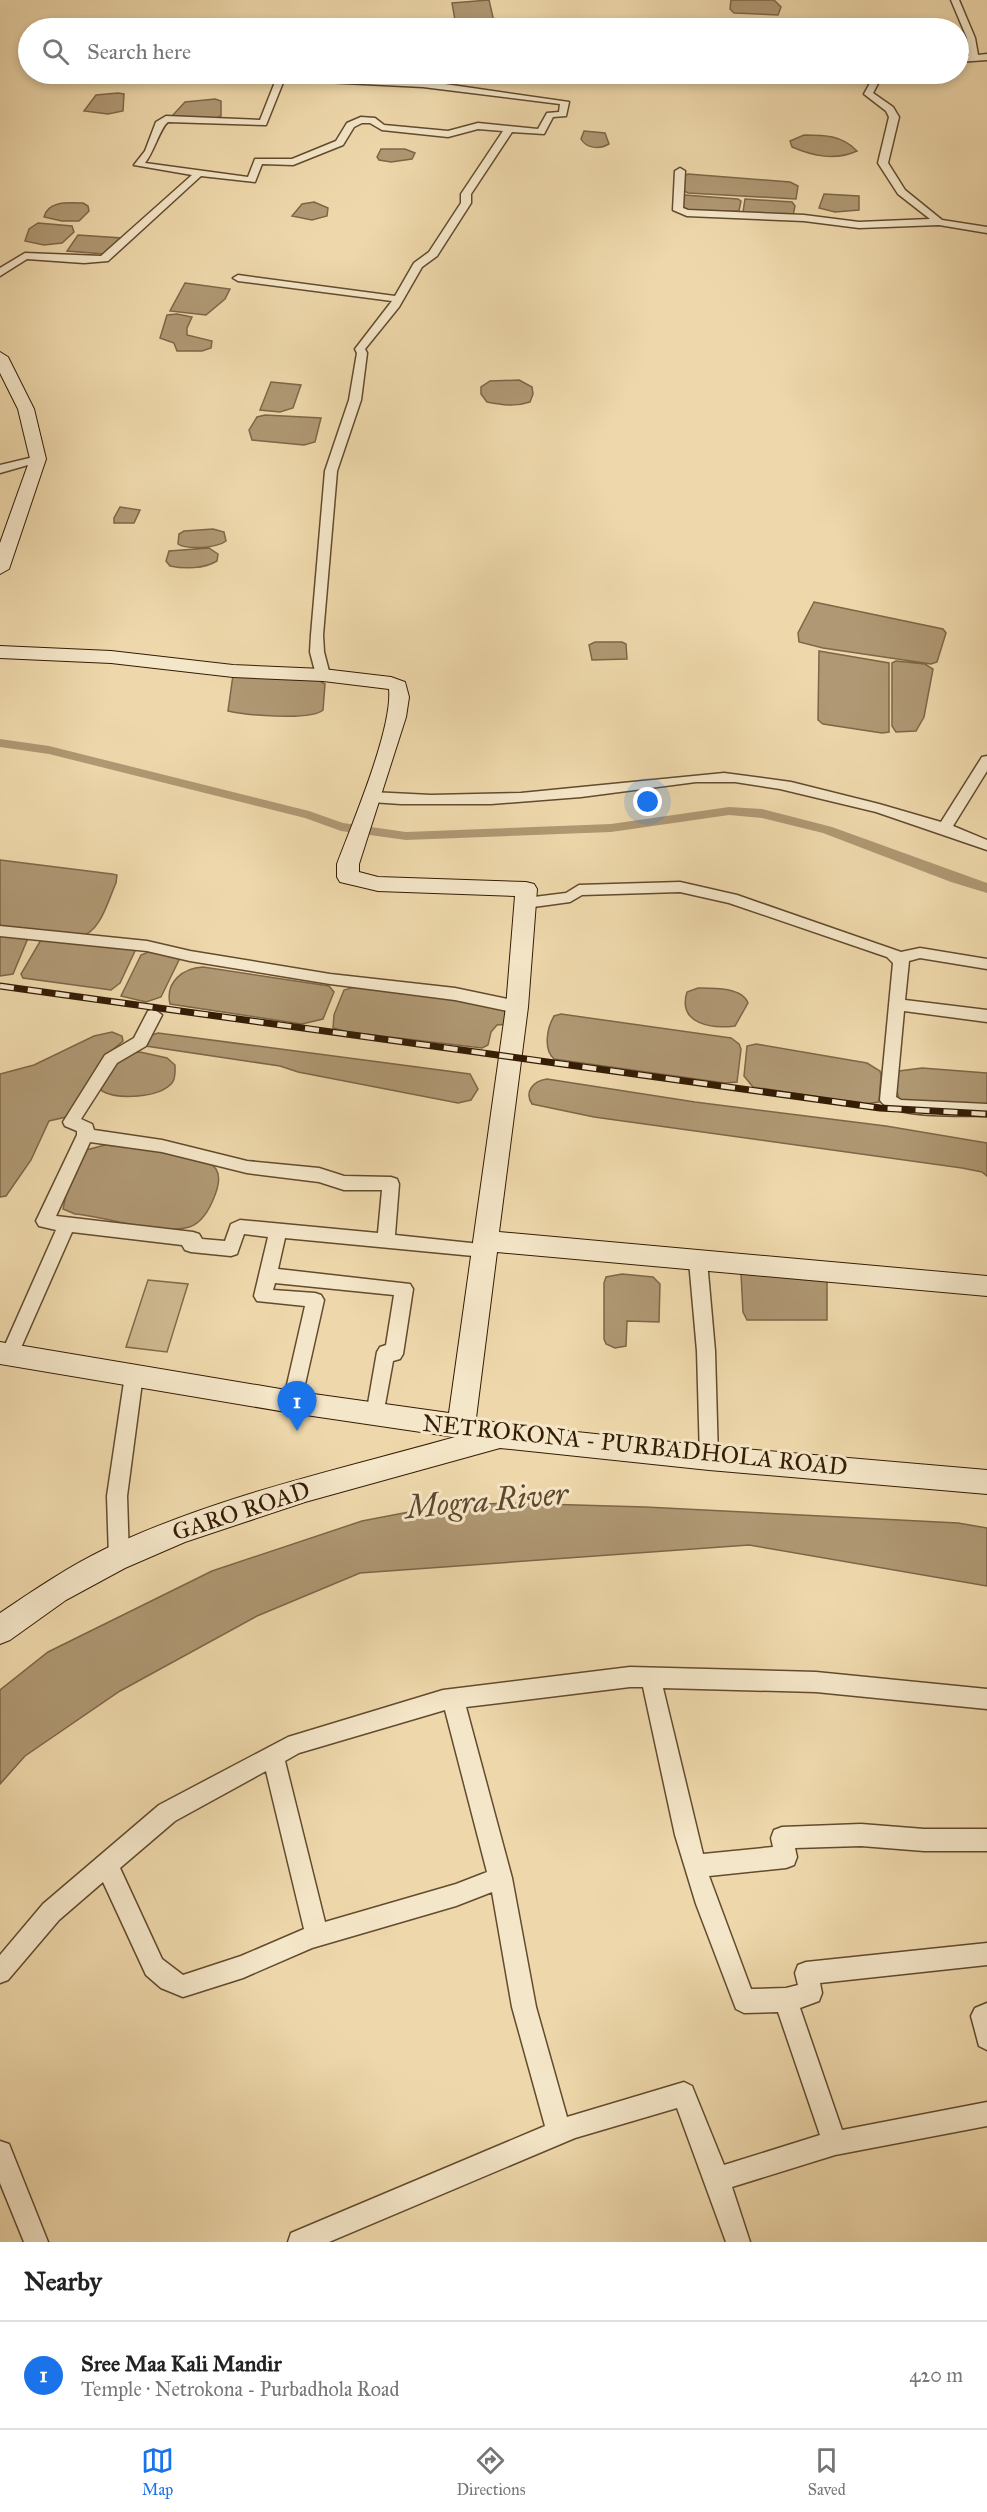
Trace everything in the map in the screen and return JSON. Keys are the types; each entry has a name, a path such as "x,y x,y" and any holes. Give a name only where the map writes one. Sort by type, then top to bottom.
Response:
{"street":[{"path":"955,0 963,18"},
{"path":"969,31 974,58"},
{"path":"969,58 987,57"},
{"path":"278,84 263,123 165,119 159,124 150,151 139,165 252,180 258,161 293,162 340,143 350,125 361,120 372,120 382,127 448,134 478,126 541,132 550,115 563,114 565,102 423,84"},
{"path":"874,84 868,94 890,109 894,117 883,163 901,192 939,222"},
{"path":"323,675 317,652 317,635 321,611 331,471 355,400 362,353 360,349 380,327 418,265 434,254 466,203 466,194 510,128"},
{"path":"680,171 678,210 687,213 804,218 859,225 939,222 987,230"},
{"path":"0,273 25,256 97,261 104,259 198,174"},
{"path":"238,278 398,299"},
{"path":"0,357 26,409 38,459 0,569"},
{"path":"0,470 38,459"},
{"path":"0,652 111,657 233,671 323,675 384,681 398,686 401,690 393,732 348,864 348,877 355,880 419,887 524,888 526,903 517,1007 461,1426"},
{"path":"945,828 987,760"},
{"path":"370,801 522,798 669,780 724,777 781,785 851,801 945,828 987,845"},
{"path":"526,903 570,897 579,890 680,887 732,899 861,941 900,958 920,953 987,964"},
{"path":"0,931 147,946 260,968 330,979 443,992 517,1007"},
{"path":"900,958 888,1100 898,1106 987,1110"},
{"path":"903,1005 987,1016"},
{"path":"154,1015 140,1042 111,1059 71,1122 86,1128 85,1135 45,1221 193,1239 191,1245 219,1250 231,1249 240,1227 386,1242 485,1245 987,1286"},
{"path":"85,1135 162,1146 247,1167 319,1175 344,1183 392,1184 386,1242"},
{"path":"5,1354 67,1225"},
{"path":"278,1232 263,1296 315,1300 291,1402"},
{"path":"698,1261 706,1351 709,1458"},
{"path":"268,1275 404,1289 394,1354 386,1352 375,1415"},
{"name":"NETROKONA - PURBADHOLA ROAD","path":"5,1354 291,1402 461,1426 501,1436 709,1458 987,1482"},
{"path":"119,1557 117,1496 134,1375"},
{"name":"GARO ROAD","path":"0,1630 81,1576 170,1533 214,1516 278,1496 501,1436"},
{"path":"0,1972 51,1912 167,1813 295,1744 453,1699 630,1677 816,1682 987,1699"},
{"path":"651,1678 696,1866 744,2001 786,2000 811,1993 806,1973 987,1954"},
{"path":"453,1699 501,1878 510,1918 524,2007 559,2133"},
{"path":"273,1756 317,1935"},
{"path":"696,1866 786,1857 782,1838 861,1835 924,1840 987,1840"},
{"path":"107,1865 154,1967 169,1980 183,1986 243,1967 317,1935 456,1895 501,1878"},
{"path":"786,2000 835,2143"},
{"path":"987,2015 983,2016 987,2038"},
{"path":"300,2242 559,2133 684,2094 717,2179 738,2242"},
{"path":"717,2179 835,2143 987,2114"},
{"path":"0,2153 36,2242"}],"shaded area":[{"path":"489,0 493,18 455,18 452,3"},
{"path":"731,0 774,0 781,7 778,15 734,13 730,9"},
{"path":"124,94 123,111 108,114 84,111 96,95"},
{"path":"215,99 221,101 221,116 217,118 172,116 185,102"},
{"path":"584,131 605,133 609,144 589,146 581,139"},
{"path":"804,135 839,139 857,151 832,157 808,153 792,147 790,141"},
{"path":"381,149 405,149 415,153 412,159 391,162 379,160 377,157"},
{"path":"688,174 790,182 798,186 796,199 688,193 682,190 684,176"},
{"path":"824,194 859,196 859,210 835,212 819,208"},
{"path":"682,196 738,199 741,201 739,211 692,212 682,208"},
{"path":"745,199 792,202 795,206 793,216 743,212"},
{"path":"314,202 328,208 327,216 312,220 292,216 302,204"},
{"path":"83,203 88,206 89,211 79,221 62,221 44,217 46,212 55,205"},
{"path":"38,223 72,226 74,232 62,243 44,245 25,241 29,229"},
{"path":"78,235 121,238 104,254 67,251"},
{"path":"185,283 230,289 225,299 206,315 170,311"},
{"path":"167,315 192,317 187,328 187,335 212,341 211,348 202,351 177,351 174,343 160,338"},
{"path":"519,380 532,387 533,394 530,402 514,405 498,404 487,402 481,394 481,387 490,381"},
{"path":"271,382 301,385 293,408 280,412 260,410"},
{"path":"265,415 321,418 315,442 304,445 252,440 249,430 257,417"},
{"path":"120,507 140,510 134,523 114,523"},
{"path":"213,529 224,532 226,541 202,547 178,544 179,534 184,531"},
{"path":"209,548 218,554 217,561 206,566 176,567 170,566 166,561 169,551"},
{"path":"814,602 943,629 946,633 937,662 931,664 823,648 799,642 798,633"},
{"path":"595,642 626,644 627,659 592,660 589,645"},
{"path":"819,651 889,663 889,732 882,733 823,724 818,720"},
{"path":"896,661 925,664 933,669 924,717 916,731 896,732 892,726 892,663"},
{"path":"233,675 318,680 325,684 323,710 292,716 228,711"},
{"path":"0,860 112,874 117,875 116,883 98,923 87,934 80,937 0,927"},
{"path":"0,934 28,938 13,974 0,976"},
{"path":"42,938 123,947 135,951 120,983 111,990 23,978 21,974"},
{"path":"151,951 177,956 179,960 161,997 146,1002 121,996 141,955"},
{"path":"203,967 329,986 334,992 323,1019 302,1024 170,1004 170,989 177,978 189,970"},
{"path":"358,986 495,1005 509,1009 509,1024 497,1025 491,1032 488,1045 482,1048 348,1032 333,1028 334,1015 344,990"},
{"path":"698,988 733,991 745,998 748,1003 735,1026 707,1025 692,1018 685,1003 687,992"},
{"path":"561,1014 731,1038 739,1044 741,1049 737,1082 725,1083 554,1059 548,1050 548,1032 554,1016"},
{"path":"112,1032 122,1036 123,1041 109,1053 66,1117 49,1121 31,1160 6,1196 0,1197 0,1074 34,1065 94,1036"},
{"path":"158,1033 470,1074 478,1089 471,1100 458,1103 298,1072 280,1066 146,1046 148,1036"},
{"path":"756,1044 867,1063 880,1071 879,1102 864,1104 753,1087 744,1076 747,1046"},
{"path":"140,1052 167,1058 175,1065 175,1077 172,1083 158,1092 138,1096 118,1096 102,1091 100,1087 116,1063 126,1055"},
{"path":"922,1068 987,1073 987,1108 900,1102 896,1088 899,1071"},
{"path":"547,1079 695,1102 886,1126 987,1143 987,1176 982,1172 962,1168 594,1117 532,1104 529,1095 531,1088"},
{"path":"105,1145 181,1152 208,1162 216,1169 219,1180 215,1196 206,1214 190,1227 159,1229 75,1214 63,1209 68,1185 86,1150"},
{"path":"622,1274 653,1277 660,1284 659,1322 627,1321 626,1346 615,1348 606,1344 604,1339 604,1283 606,1277"},
{"path":"741,1274 827,1280 827,1320 747,1320 743,1312"},
{"path":"148,1280 188,1284 167,1352 126,1347"},
{"path":"505,1503 645,1507 958,1523 987,1528 987,1586 749,1545 360,1573 257,1616 120,1691 25,1756 0,1784 0,1690 48,1652 212,1571 362,1521 435,1507"}],"waterway":[{"path":"0,743 49,750 309,815 341,827 406,836 611,828 729,811 762,813 827,830 987,888"}],"railway":[{"path":"0,986 880,1108 987,1114"}],"place":[{"name":"Sree Maa Kali Mandir","path":"297,1431"}],"water label":[{"name":"Mogra River","path":"487,1500"}]}
